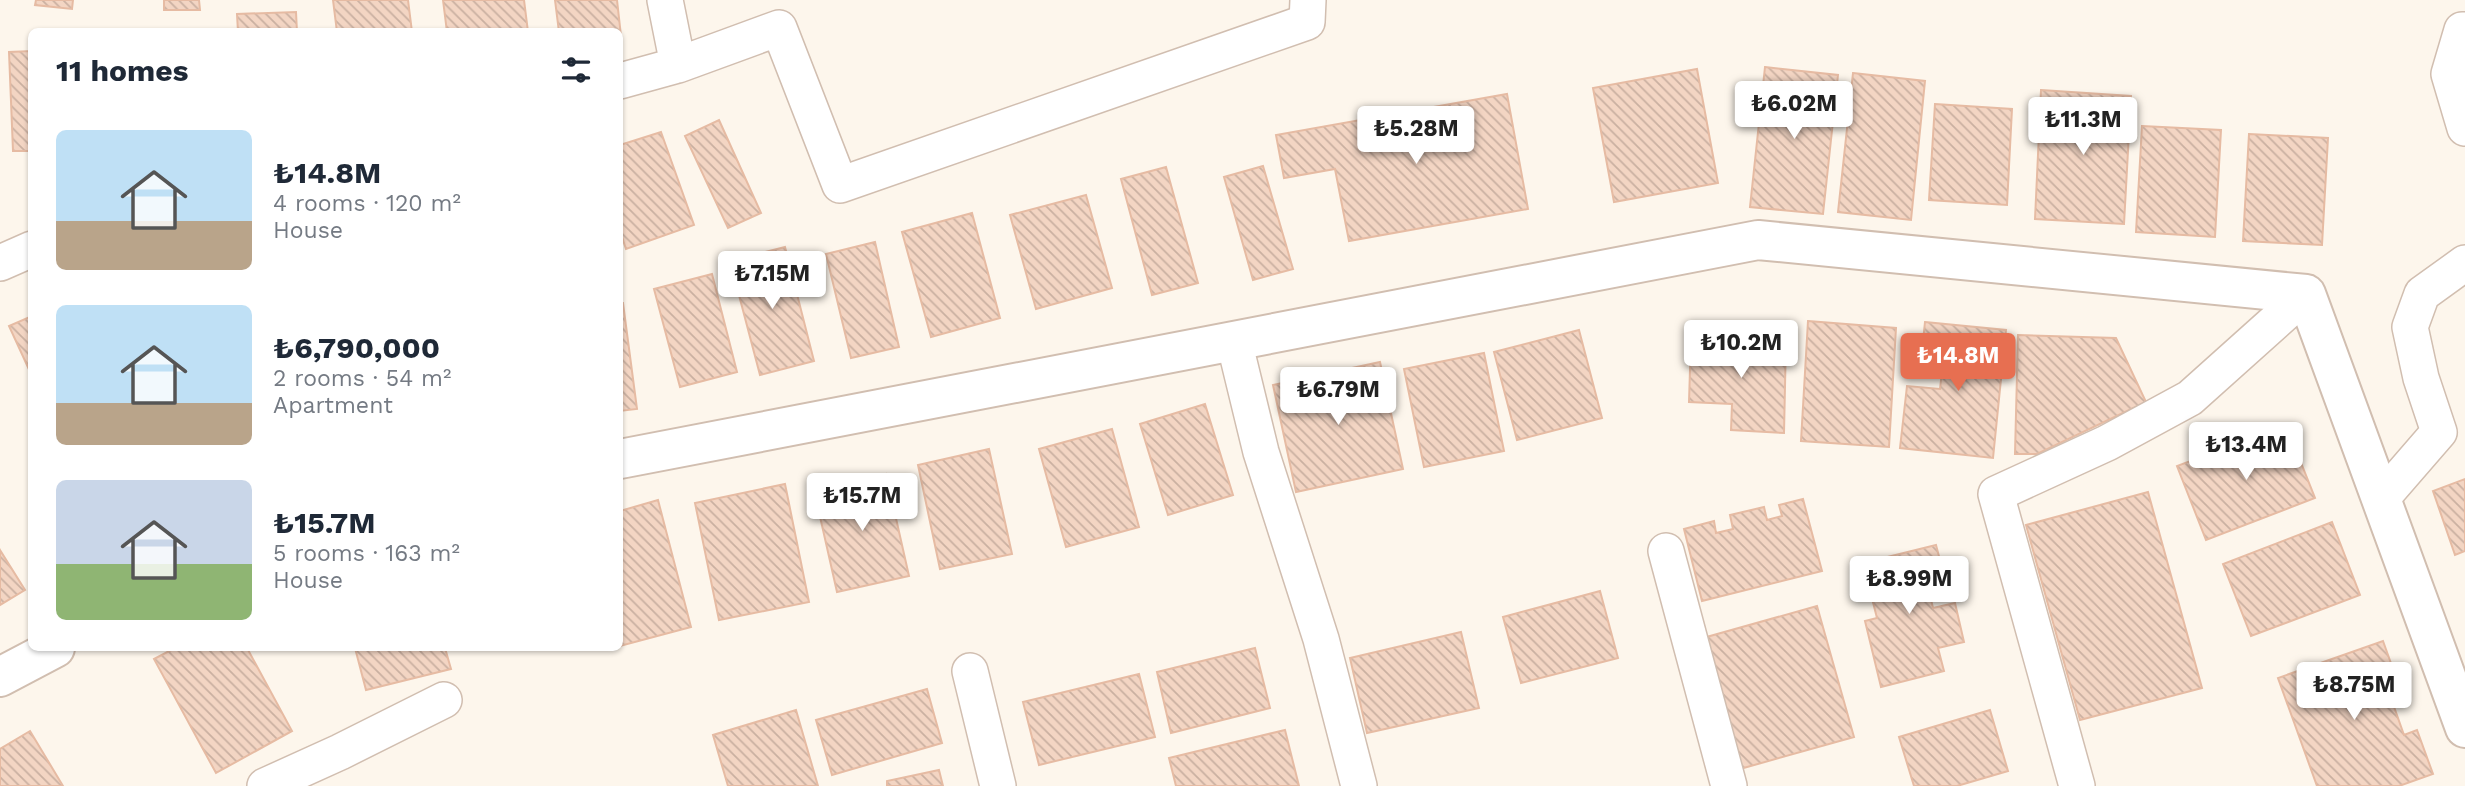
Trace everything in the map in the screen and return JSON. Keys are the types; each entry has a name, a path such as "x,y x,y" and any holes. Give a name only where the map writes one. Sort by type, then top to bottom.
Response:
{"street":[{"path":"665,0 678,65"},
{"path":"623,80 678,65 779,28 840,185 1307,22 1308,0"},
{"path":"2465,30 2462,30 2449,74 2465,128"},
{"path":"623,457 1758,240 2306,294"},
{"path":"0,263 28,251"},
{"path":"2381,499 2439,432 2421,378 2410,327 2422,294 2465,263"},
{"path":"2306,294 2465,728"},
{"path":"2077,786 1996,494 2107,443 2190,398 2306,294"},
{"path":"1234,341 1261,452 1321,639 1359,786"},
{"path":"1666,551 1729,786"},
{"path":"0,677 49,651"},
{"path":"970,671 998,786"},
{"path":"265,786 304,778 444,700"}],"building":[{"path":"36,0 73,0 72,9 35,5"},
{"path":"164,0 199,0 200,10 164,10"},
{"path":"333,0 408,0 412,28 336,28"},
{"path":"443,0 524,0 528,28 446,28"},
{"path":"555,0 617,0 620,28 558,28"},
{"path":"296,12 297,28 238,28 237,14"},
{"path":"28,51 28,151 13,151 9,52"},
{"path":"1765,67 1838,75 1823,214 1750,207"},
{"path":"1697,69 1718,183 1614,202 1593,88"},
{"path":"1853,73 1925,81 1911,220 1838,212"},
{"path":"2041,90 2131,96 2124,224 2035,219"},
{"path":"1507,94 1528,209 1349,241 1335,169 1284,178 1276,135"},
{"path":"1935,104 2012,109 2007,205 1929,200"},
{"path":"719,120 761,213 728,228 685,136"},
{"path":"2142,126 2221,130 2215,237 2136,232"},
{"path":"661,132 694,225 626,249 623,240 623,144"},
{"path":"2249,134 2328,138 2322,245 2243,241"},
{"path":"1263,166 1293,269 1253,280 1224,177"},
{"path":"1166,167 1198,283 1152,295 1121,179"},
{"path":"1086,195 1112,288 1036,309 1010,215"},
{"path":"972,213 1000,318 931,337 902,232"},
{"path":"875,242 899,347 851,358 826,254"},
{"path":"785,247 814,361 760,375 730,261"},
{"path":"712,274 737,372 680,387 654,289"},
{"path":"623,303 637,409 623,411"},
{"path":"28,318 28,367 9,326"},
{"path":"1808,321 1896,328 1889,447 1801,441"},
{"path":"1925,322 2006,330 1993,458 1900,448 1907,386 1940,389 1944,354 1922,351"},
{"path":"1579,330 1602,418 1517,440 1494,352"},
{"path":"2018,335 2116,338 2146,402 2037,454 2015,454"},
{"path":"1691,337 1786,340 1784,433 1731,430 1732,404 1689,402"},
{"path":"1484,353 1504,451 1424,467 1404,369"},
{"path":"1380,362 1403,469 1296,492 1273,385"},
{"path":"1205,404 1233,495 1168,515 1140,424"},
{"path":"2286,425 2315,498 2206,540 2177,466"},
{"path":"1112,429 1139,527 1066,547 1039,449"},
{"path":"989,449 1012,554 940,569 918,465"},
{"path":"886,474 909,576 837,592 814,490"},
{"path":"2465,479 2465,551 2455,555 2433,491"},
{"path":"785,484 809,602 719,620 695,503"},
{"path":"2148,492 2202,688 2080,720 2026,525"},
{"path":"1803,499 1822,571 1702,601 1684,529 1714,521 1716,533 1733,529 1730,515 1764,507 1767,520 1782,516 1779,505"},
{"path":"658,500 691,627 623,645 623,510"},
{"path":"2332,522 2360,595 2251,636 2223,564"},
{"path":"1936,545 1946,583 1928,587 1933,608 1955,603 1964,642 1938,648 1944,671 1881,687 1865,621 1877,618 1863,563"},
{"path":"0,550 25,590 0,605"},
{"path":"1600,591 1618,658 1521,683 1503,617"},
{"path":"1817,606 1854,737 1740,769 1703,638"},
{"path":"1461,632 1479,708 1367,733 1350,658"},
{"path":"2383,641 2403,697 2392,701 2404,735 2417,730 2433,774 2399,786 2317,786 2278,678"},
{"path":"1255,648 1270,708 1171,733 1157,672"},
{"path":"169,651 249,651 292,731 216,773 154,659"},
{"path":"356,651 446,651 451,669 366,690"},
{"path":"1139,674 1155,737 1039,765 1023,702"},
{"path":"927,689 942,743 832,775 816,720"},
{"path":"796,710 818,786 728,786 713,735"},
{"path":"1990,710 2008,771 1957,786 1914,786 1899,737"},
{"path":"1285,730 1299,786 1176,786 1169,758"},
{"path":"30,731 63,786 0,786 0,749"},
{"path":"939,770 943,786 887,786 887,781"}]}
